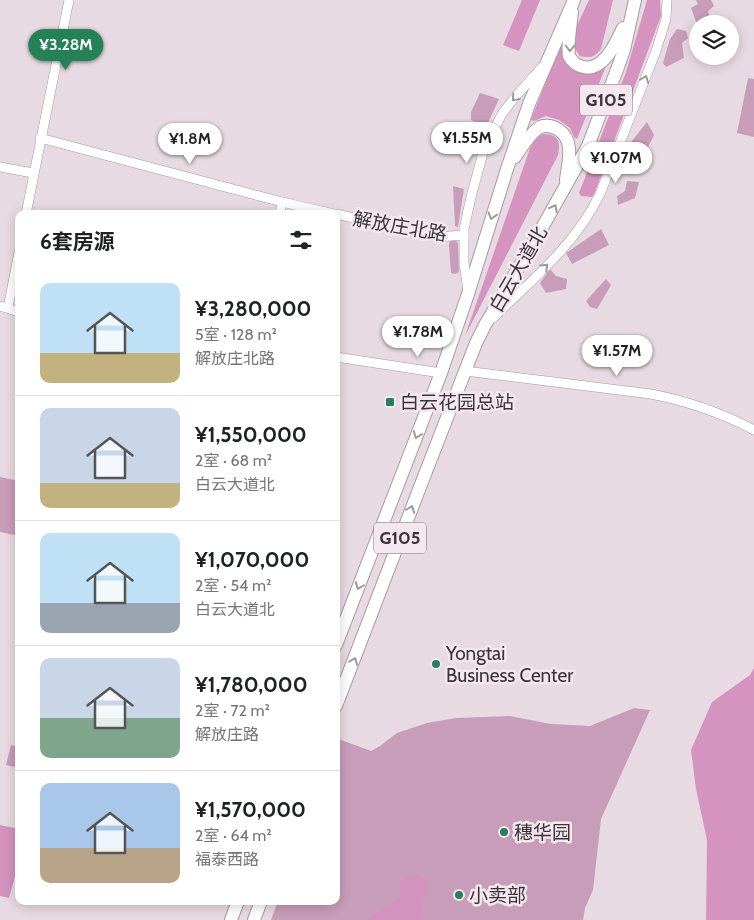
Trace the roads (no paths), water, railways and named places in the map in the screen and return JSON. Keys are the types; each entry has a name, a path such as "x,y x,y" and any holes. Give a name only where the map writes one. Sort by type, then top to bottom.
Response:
{"highway":[{"path":"574,0 570,58 578,66 584,68 600,63 610,53 634,2"},
{"name":"白云大道北","path":"340,635 441,373 529,104 574,0"},
{"name":"白云大道北","path":"340,696 476,343 588,146 624,50 634,2"},
{"path":"507,169 535,131 541,127 554,127 564,133 568,139 568,164 564,190"},
{"path":"231,920 237,905"},
{"path":"254,920 260,905"}],"street":[{"path":"27,210 69,0"},
{"path":"485,325 553,260 592,210 656,51 666,19 667,0"},
{"path":"468,294 464,263 464,235 474,184 484,150 508,106 547,62"},
{"name":"解放庄北路","path":"40,138 317,210"},
{"path":"0,167 34,173"},
{"path":"281,210 282,202"},
{"name":"解放庄北路","path":"340,215 430,235 448,237 464,235"},
{"path":"4,307 15,267"},
{"path":"340,358 441,373"},
{"path":"465,371 651,394 713,412 754,430"}],"place":[{"name":"白云花园总站","path":"390,402"},
{"name":"Yongtai Business Center","path":"436,664"},
{"name":"穗华园","path":"504,832"},
{"name":"小卖部","path":"459,895"}]}
